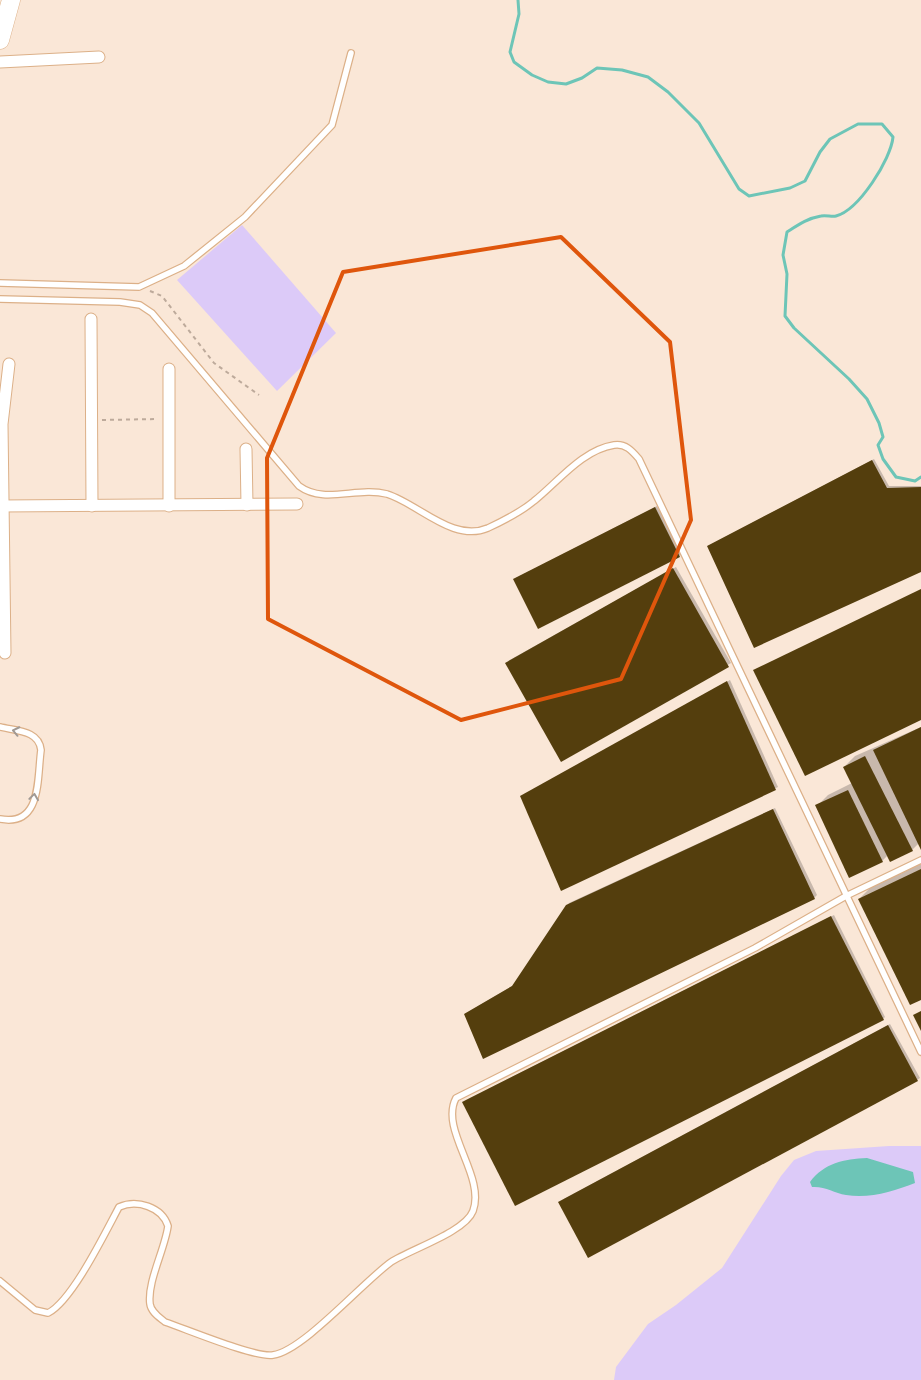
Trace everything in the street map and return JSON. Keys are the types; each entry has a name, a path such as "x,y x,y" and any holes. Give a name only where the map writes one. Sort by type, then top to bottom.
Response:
{"main road":[{"path":"0,40 10,0"}],"street":[{"path":"0,62 99,57"},
{"path":"91,319 92,506"},
{"path":"5,653 2,424 9,364"},
{"path":"169,369 169,506"},
{"path":"246,449 247,505"},
{"path":"2,506 297,504"}],"lane":[{"path":"0,283 139,287 184,266 245,217 332,126 352,53"},
{"path":"0,299 120,302 140,305 152,314 298,486 309,494 323,496 365,490 379,492 395,497 442,523 474,532 487,528 532,503 589,454 616,444 629,448 639,459 921,1052"},
{"path":"0,727 32,734 40,743 40,750 33,806 28,814 20,819 9,821 0,819"},
{"path":"0,1281 35,1310 48,1313 57,1309 82,1272 120,1207 126,1204 137,1204 156,1209 165,1218 168,1226 150,1290 150,1305 156,1315 165,1322 262,1355 284,1353 299,1343 390,1263 410,1251 458,1228 470,1217 476,1196 453,1120 451,1107 456,1098 755,948 846,896 921,860"}],"path":[{"path":"139,287 162,296 214,363 259,395"},
{"path":"92,420 168,419"}],"highlighted area":[{"path":"561,237 670,342 691,520 621,679 461,720 268,619 267,458 343,272"}],"shaded area":[{"path":"242,225 336,333 277,391 177,280"},
{"path":"889,1146 921,1146 921,1380 614,1380 616,1367 648,1324 676,1305 722,1268 781,1176 794,1160 816,1151"}],"water":[{"path":"867,1158 913,1172 915,1183 890,1191 864,1196 846,1195 812,1187 810,1182 828,1166 843,1161"}],"building":[{"path":"872,460 887,488 921,487 921,572 754,648 707,546"},
{"path":"655,507 680,557 538,629 513,579"},
{"path":"673,568 729,667 561,762 505,663"},
{"path":"921,589 921,720 805,776 753,670"},
{"path":"727,681 776,790 561,891 520,796"},
{"path":"921,727 921,850 873,750"},
{"path":"865,756 913,851 890,862 843,767"},
{"path":"848,790 883,862 849,878 815,805"},
{"path":"773,809 815,899 483,1059 464,1014 512,986 566,905"},
{"path":"921,869 921,1000 910,1005 858,899"},
{"path":"831,916 884,1020 515,1206 462,1102"},
{"path":"921,1011 921,1031 913,1015"},
{"path":"888,1025 918,1081 588,1258 558,1202"}],"waterway":[{"path":"518,0 519,14 510,52 514,62 532,75 548,82 566,84 582,78 597,68 622,70 648,77 668,92 699,123 739,189 749,196 790,188 805,181 820,152 830,139 858,124 882,124 893,137 880,170 864,194 854,204 845,212 836,216 812,218 787,232 783,255 787,274 785,316 794,328 849,379 867,399 879,423 883,437 878,445 883,459 896,477 915,481 921,477"}]}
